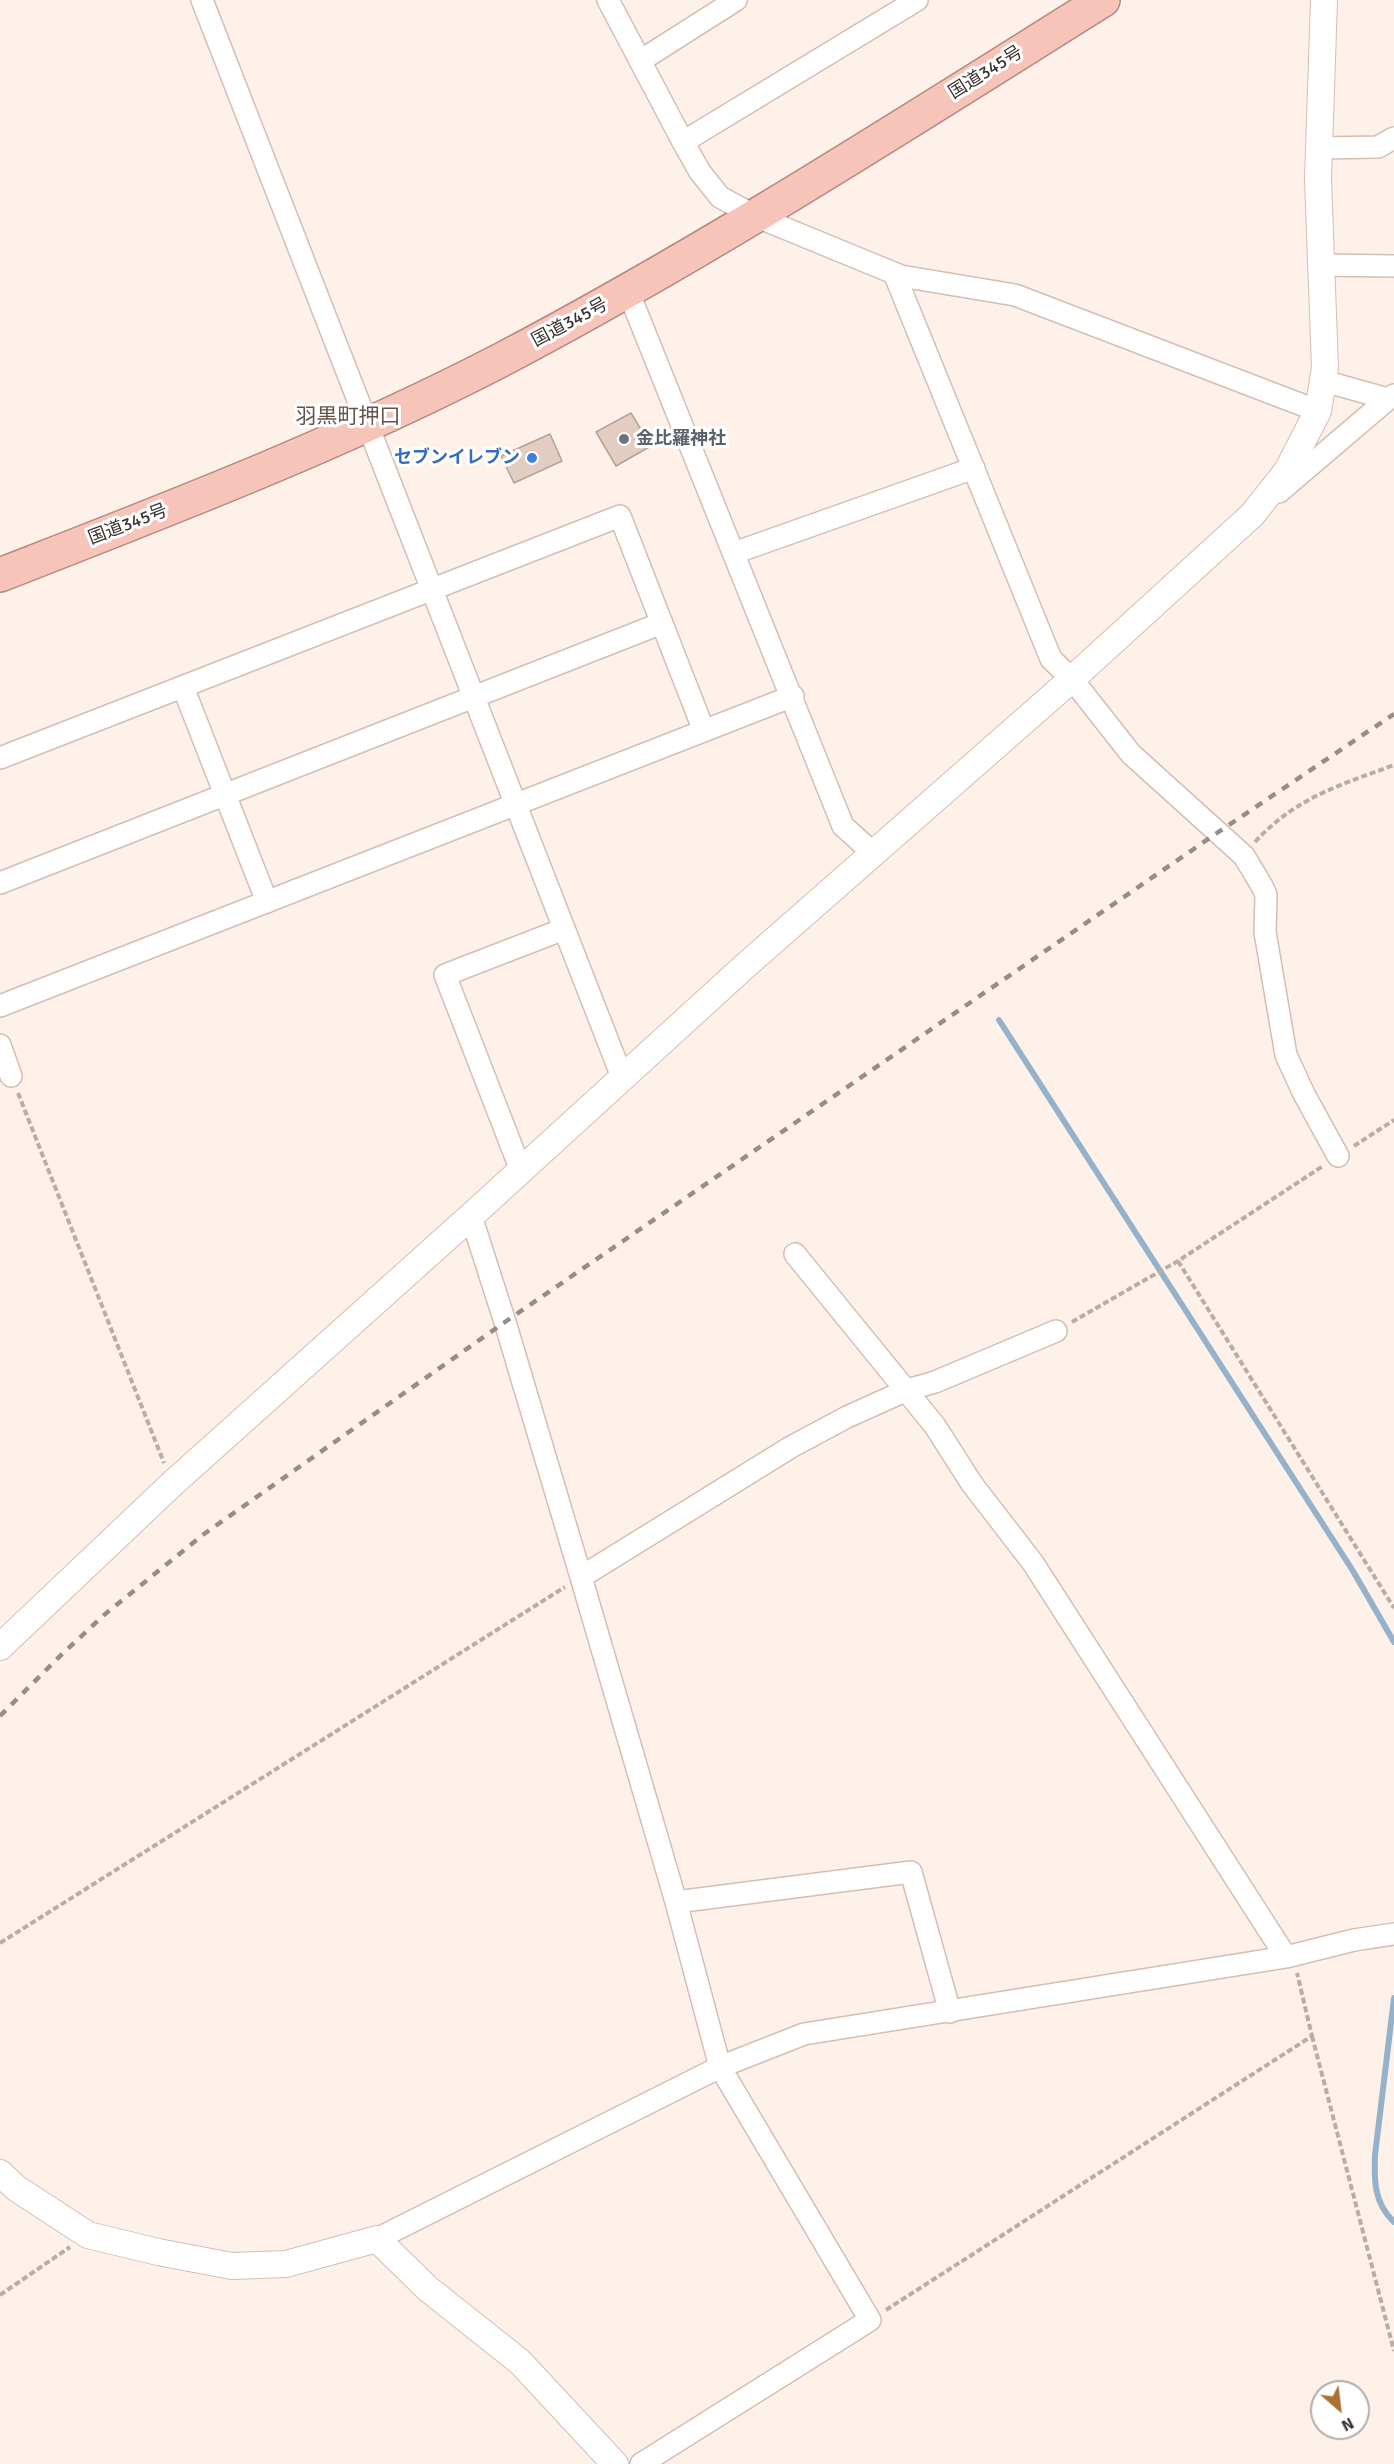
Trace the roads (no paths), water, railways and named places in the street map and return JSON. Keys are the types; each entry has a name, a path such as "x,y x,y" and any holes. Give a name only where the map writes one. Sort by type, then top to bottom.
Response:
{"highway":[{"name":"国道345号","path":"0,576 196,499 367,425 499,361 628,291 755,216 1103,0"}],"street":[{"path":"202,0 622,1077"},
{"path":"608,0 682,142 700,172 720,197 755,216 894,273 1015,295 1318,411"},
{"path":"640,61 736,0"},
{"path":"682,142 917,0"},
{"path":"1252,515 1287,471 1318,411 1324,381 1319,148 1324,0"},
{"path":"1319,148 1378,147 1394,138"},
{"path":"1322,266 1394,266"},
{"path":"894,273 1051,659 1072,679 1131,754 1244,856 1266,895 1265,932 1286,1055 1304,1094 1338,1156"},
{"path":"628,291 793,696 843,826 873,853"},
{"path":"1324,381 1391,397"},
{"path":"0,1647 172,1484 471,1216 520,1168 1072,679 1252,515 1391,397"},
{"path":"734,553 974,468"},
{"path":"0,759 620,516 704,731"},
{"path":"0,883 662,623"},
{"path":"183,687 267,902"},
{"path":"0,1006 793,696"},
{"path":"520,1168 445,975 564,928"},
{"path":"0,1045 11,1076"},
{"path":"471,1216 581,1577 676,1902 720,2067 870,2320 641,2464"},
{"path":"795,1254 908,1390 935,1426 972,1484 1032,1563 1289,1956"},
{"path":"581,1577 792,1447 847,1417 1056,1331"},
{"path":"676,1902 911,1872 950,2012"},
{"path":"0,2173 16,2188 88,2235 158,2252 232,2266 286,2264 377,2238 720,2067 804,2034 1289,1956 1354,1940 1394,1934"},
{"path":"377,2238 427,2288 520,2362 615,2464"}],"waterway":[{"path":"999,1020 1353,1571 1394,1642"},
{"path":"1394,1998 1375,2155 1375,2183 1379,2199 1387,2215 1394,2222"}],"railway":[{"path":"0,1716 104,1615 204,1534 505,1322 1394,714"}],"place":[{"name":"金比羅神社","path":"624,439"},
{"name":"セブンイレブン","path":"532,458"}],"district":[{"name":"羽黒町押口","path":"348,417"}]}
